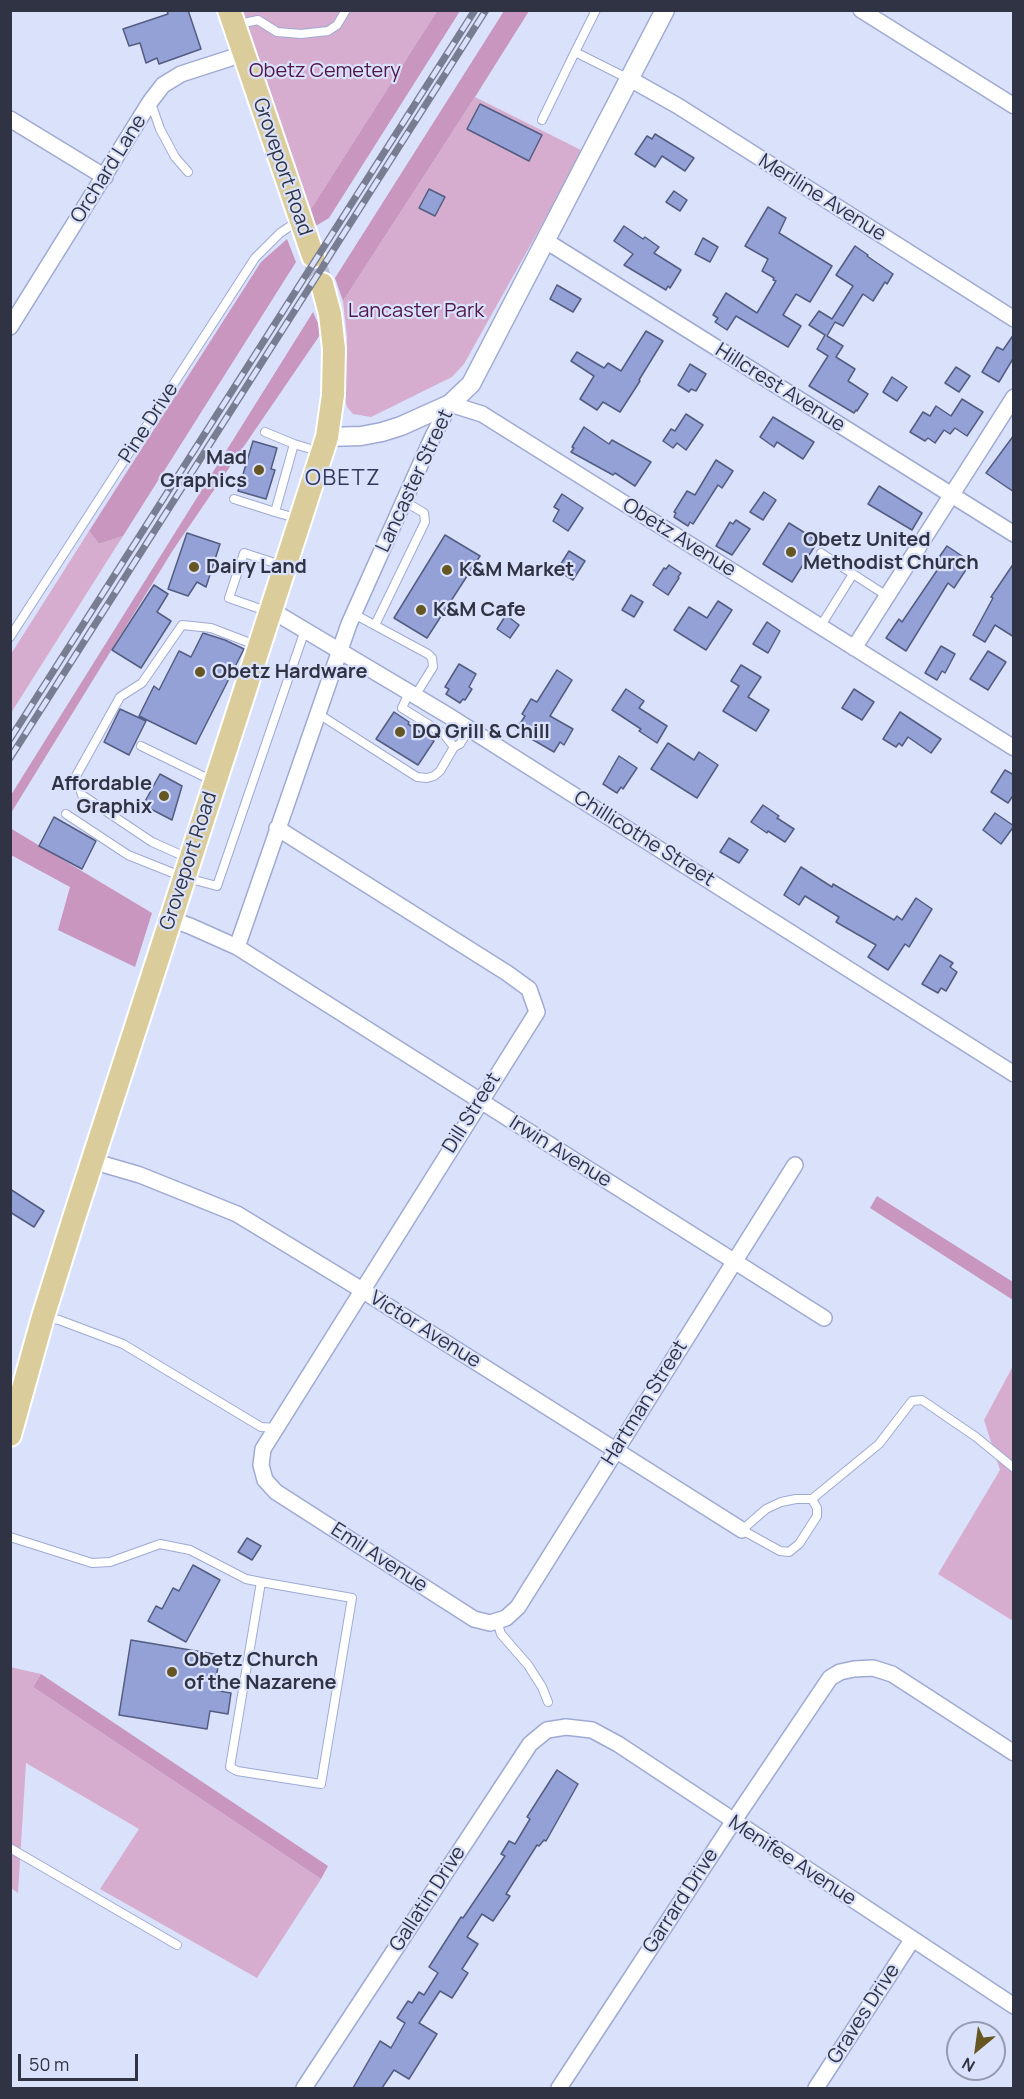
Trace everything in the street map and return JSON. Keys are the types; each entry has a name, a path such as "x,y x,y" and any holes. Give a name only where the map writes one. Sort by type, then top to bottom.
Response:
{"main road":[{"name":"Groveport Road","path":"231,18 313,256"},
{"name":"Groveport Road","path":"10,1435 43,1317 92,1161 325,445 333,396 334,349 330,314 322,284"}],"street":[{"name":"Lancaster Street","path":"237,947 339,651 434,436 450,404 464,393 475,377 665,10"},
{"path":"861,10 1014,106"},
{"name":"Orchard Lane","path":"10,327 150,102 163,86 181,74 243,54"},
{"name":"Meriline Avenue","path":"630,79 678,106 1014,319"},
{"path":"10,118 105,177"},
{"name":"Hillcrest Avenue","path":"546,241 1014,534"},
{"path":"854,648 1014,397"},
{"path":"325,445 382,432 450,404"},
{"name":"Obetz Avenue","path":"450,404 482,414 1014,748"},
{"name":"Chillicothe Street","path":"271,611 470,729 1014,1074"},
{"name":"Dill Street","path":"276,1492 266,1480 261,1465 263,1449 537,1012 529,988 464,944 277,828"},
{"name":"Irwin Avenue","path":"170,919 237,947 824,1318"},
{"name":"Victor Avenue","path":"92,1161 140,1175 237,1214 362,1290 742,1530"},
{"name":"Hartman Street","path":"490,1621 506,1618 518,1607 795,1165"},
{"name":"Emil Avenue","path":"276,1492 474,1619 490,1621"},
{"name":"Garrard Drive","path":"559,2088 732,1822 830,1678 840,1672 854,1669 873,1668 891,1674 1014,1753"},
{"name":"Menifee Avenue","path":"566,1727 592,1730 618,1744 732,1822 1014,2007"},
{"name":"Gallatin Drive","path":"303,2088 530,1744 547,1730 566,1727"},
{"name":"Graves Drive","path":"816,2088 912,1940"}],"lane":[{"path":"255,10 258,20"},
{"path":"231,18 258,20 277,32 301,34 328,31 337,25 346,10"},
{"path":"542,120 596,10"},
{"path":"575,52 630,79"},
{"path":"150,102 160,129 175,157 188,172"},
{"name":"Pine Drive","path":"10,637 255,258 280,233 300,220"},
{"path":"265,432 294,444 325,445"},
{"path":"275,512 294,444"},
{"path":"234,499 301,520"},
{"path":"375,625 425,522 424,513 405,501"},
{"path":"271,611 229,598 244,553 286,567"},
{"path":"821,553 887,596"},
{"path":"820,627 853,574"},
{"path":"354,614 432,658 433,667 402,708 444,734 454,747"},
{"path":"259,646 211,628 182,625 142,683 120,697 76,776 82,795 186,868 217,886 305,630"},
{"path":"317,713 417,777 427,778 440,771 454,747 460,744 470,729"},
{"path":"141,746 215,782"},
{"path":"66,814 128,855 186,868"},
{"path":"43,1317 59,1320 123,1344 261,1427 276,1428"},
{"path":"812,1499 817,1508 817,1516 804,1537 789,1552 780,1551 742,1530 766,1509 781,1502 812,1499 879,1444 912,1401 922,1400 976,1437 1014,1468"},
{"path":"10,1537 92,1563 110,1562 160,1544 190,1550 246,1579 352,1598 321,1784 237,1771 230,1767 261,1582"},
{"path":"490,1621 528,1665 548,1702"},
{"path":"10,1848 177,1945"}],"green space":[{"name":"Obetz Cemetery","path":"240,11 437,11 309,212"},
{"name":"Lancaster Park","path":"475,97 583,151 464,364 452,377 371,417 353,414 347,407 344,394 347,337 343,301"},
{"path":"89,531 99,544 123,536 11,713 11,654"},
{"path":"1013,1366 1013,1621 938,1574 1000,1470 984,1420"},
{"path":"10,1667 41,1674 33,1687 321,1879 257,1978 100,1889 139,1829 26,1763 18,1893 11,1888"}],"shaded area":[{"path":"437,11 460,11 329,218 314,227 309,212"},
{"path":"504,11 529,11 343,301 335,278"},
{"path":"287,239 296,262 123,536 99,544 89,531 261,262"},
{"path":"313,312 322,332 173,550 11,813 11,795"},
{"path":"10,828 152,913 135,967 58,930 70,887 11,855"},
{"path":"877,1196 1013,1282 1013,1300 870,1208"},
{"path":"41,1674 328,1866 321,1879 33,1687"}],"building":[{"path":"167,10 188,10 201,49 159,64 157,58 146,63 140,43 129,46 123,29 168,14"},
{"path":"480,104 542,135 529,161 467,129"},
{"path":"655,134 694,158 685,171 662,156 655,167 635,154 647,136 652,139"},
{"path":"429,189 445,197 435,216 419,208"},
{"path":"674,191 687,200 680,211 666,202"},
{"path":"768,207 786,218 779,233 832,266 810,302 796,294 783,315 801,326 788,347 736,316 727,330 715,322 718,318 713,315 726,293 757,313 776,281 762,271 768,259 745,246"},
{"path":"624,226 659,247 654,253 681,270 670,288 668,286 666,290 624,265 633,254 614,241"},
{"path":"703,238 718,247 710,262 695,254"},
{"path":"855,246 893,274 873,301 863,294 843,326 835,322 827,336 843,346 836,357 855,369 848,381 868,394 854,413 809,386 828,356 817,349 825,335 809,325 819,311 832,319 853,286 836,275"},
{"path":"557,285 581,299 573,312 550,299"},
{"path":"646,331 663,341 620,412 603,402 597,410 580,399 594,376 571,361 577,352 604,368 608,363 621,371"},
{"path":"1014,334 1014,357 999,382 982,372 997,347 1003,350"},
{"path":"690,364 706,374 696,391 691,389 689,392 678,385"},
{"path":"956,367 970,376 959,392 945,383"},
{"path":"892,377 907,387 897,401 883,392"},
{"path":"962,399 983,412 967,436 955,428 950,434 944,430 935,443 928,438 925,441 910,432 923,412 930,416 936,406 951,416"},
{"path":"686,414 703,425 686,450 677,443 673,448 663,441 671,429 675,431"},
{"path":"773,417 814,442 803,459 777,442 774,447 760,437"},
{"path":"584,427 609,444 612,440 651,462 635,486 615,473 613,475 571,452"},
{"path":"1014,435 1014,492 986,473"},
{"name":"Mad Graphics","path":"253,441 277,448 271,469 275,470 266,499 238,491"},
{"path":"716,460 733,471 722,488 718,485 693,524 690,522 688,526 674,517 676,513 674,512 687,491 695,495"},
{"path":"879,486 922,513 912,530 868,504"},
{"path":"764,492 776,500 763,520 750,512"},
{"path":"562,494 583,508 568,531 553,521 559,510 554,507"},
{"path":"736,520 750,529 732,555 716,546 730,522 733,524"},
{"name":"Obetz United Methodist Church","path":"789,523 818,541 792,582 763,564"},
{"name":"Dairy Land","path":"187,533 220,544 206,587 197,582 188,596 168,589"},
{"path":"445,535 480,556 427,638 394,618"},
{"path":"947,546 971,562 954,588 948,583 906,651 886,638 899,619 902,622 940,566 935,563"},
{"path":"569,551 585,561 573,580 557,570"},
{"path":"1014,563 1014,637 995,625 985,642 973,635 993,598 991,597"},
{"path":"669,565 681,573 668,595 653,585 664,568 666,569"},
{"path":"154,585 168,594 157,612 171,621 141,668 112,650"},
{"path":"631,595 643,602 634,617 622,610"},
{"path":"718,601 732,610 706,650 674,630 689,607 707,618"},
{"path":"506,615 519,625 510,638 497,629"},
{"path":"767,622 780,631 768,653 753,644"},
{"name":"Obetz Hardware","path":"203,633 244,649 196,744 139,716 154,686 159,690 179,651 191,657"},
{"path":"941,646 955,654 945,673 942,671 937,680 925,673"},
{"path":"988,651 1006,662 988,690 970,679"},
{"path":"459,664 476,674 469,687 472,689 465,700 463,699 460,703 446,694 449,689 445,687"},
{"path":"741,665 761,677 748,697 769,710 756,731 723,711 739,686 731,681"},
{"path":"557,670 572,680 550,716 573,729 564,745 560,742 554,752 516,730 525,716 522,714 531,699 537,702"},
{"path":"626,689 644,701 639,708 667,726 657,743 639,731 641,729 612,710"},
{"path":"854,689 874,702 862,720 842,708"},
{"path":"120,709 146,721 129,755 104,742"},
{"name":"DQ Grill & Chill","path":"394,712 434,741 418,765 376,739"},
{"path":"900,712 941,739 931,753 908,737 902,746 899,743 896,747 883,739"},
{"path":"668,743 694,760 699,752 718,765 697,798 651,769"},
{"path":"619,756 637,768 623,789 621,787 617,793 603,784"},
{"path":"1005,770 1014,775 1014,794 1008,803 991,792"},
{"name":"Affordable Graphix","path":"160,774 182,786 172,820 143,805"},
{"path":"763,805 794,829 785,842 751,822"},
{"path":"995,813 1014,826 1001,844 983,830"},
{"path":"54,817 96,841 82,869 39,846"},
{"path":"729,838 748,850 739,863 720,852"},
{"path":"801,867 832,887 833,884 894,920 897,916 902,920 916,898 932,909 909,947 905,944 888,970 868,957 876,945 836,922 839,917 805,896 799,905 784,895"},
{"path":"940,955 953,963 950,967 957,972 946,991 941,988 938,993 922,984"},
{"path":"10,1189 44,1211 34,1227 10,1212"},
{"path":"247,1538 261,1546 252,1560 238,1552"},
{"path":"193,1565 220,1580 186,1642 148,1621 156,1606 162,1609 173,1588 179,1591"},
{"name":"Obetz Church of the Nazarene","path":"131,1640 220,1655 214,1690 231,1693 228,1714 210,1711 207,1729 119,1715"},
{"path":"557,1770 578,1784 546,1841 537,1845 506,1894 510,1896 493,1921 482,1914 467,1937 478,1944 462,1969 468,1973 452,1998 440,1991 419,2023 437,2034 409,2079 394,2070 382,2088 353,2088 380,2041 391,2048 405,2023 397,2018 408,2001 412,2003 419,1992 424,1995 438,1973 429,1967 461,1917 463,1918 505,1856 501,1854 509,1841 515,1844 530,1819 527,1817"}],"tunnel":[{"path":"313,256 322,284"}],"railway":[{"path":"10,739 475,10"},
{"path":"10,758 486,10"}],"place":[{"name":"Mad Graphics","path":"259,470"},
{"name":"Obetz United Methodist Church","path":"791,552"},
{"name":"Dairy Land","path":"194,567"},
{"name":"K&M Market","path":"447,570"},
{"name":"K&M Cafe","path":"421,610"},
{"name":"Obetz Hardware","path":"200,672"},
{"name":"DQ Grill & Chill","path":"400,732"},
{"name":"Affordable Graphix","path":"164,796"},
{"name":"Obetz Church of the Nazarene","path":"172,1672"}],"district":[{"name":"OBETZ","path":"343,479"}]}
